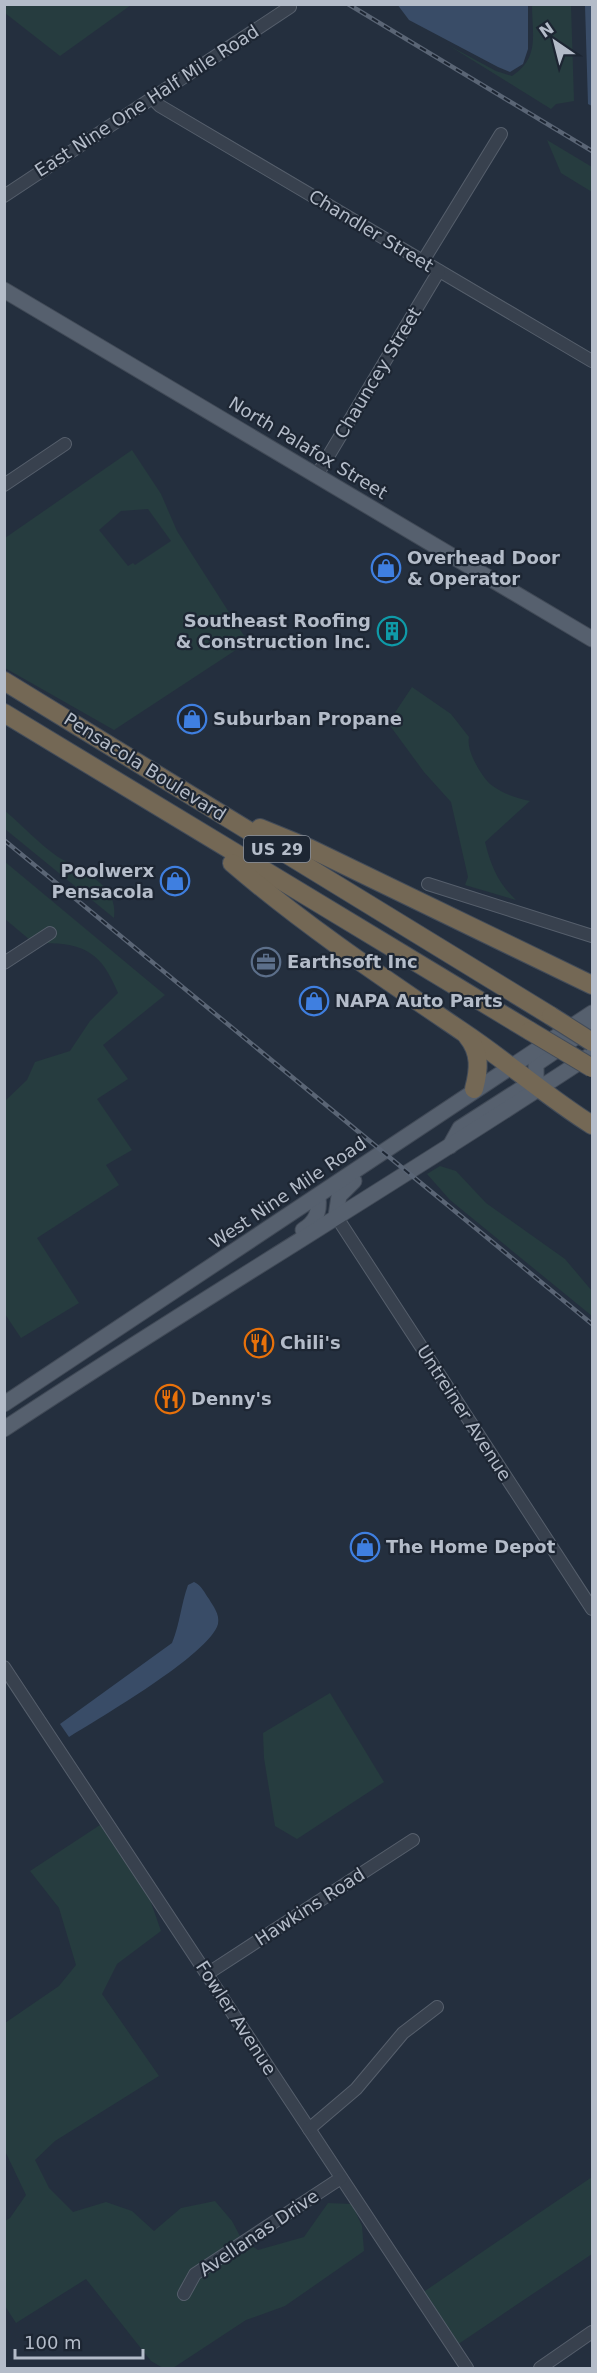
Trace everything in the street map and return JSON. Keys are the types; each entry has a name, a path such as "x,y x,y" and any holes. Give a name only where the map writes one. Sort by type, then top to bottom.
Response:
{"highway":[{"name":"Pensacola Boulevard","path":"4,681 139,761 592,1042"},
{"name":"Pensacola Boulevard","path":"4,713 194,830 592,1068"},
{"path":"38,733 66,741 119,773 133,770 139,761"},
{"path":"221,812 309,848 592,985"},
{"path":"194,830 244,873 370,968 536,1083 547,1097 592,1125"},
{"path":"464,1033 475,1046 478,1071 474,1089"}],"main road":[{"name":"North Palafox Street","path":"4,290 592,639"},
{"name":"West Nine Mile Road","path":"4,1404 318,1197 474,1089 592,1013"},
{"path":"536,1083 536,1064 592,1026"},
{"path":"536,1083 592,1042"},
{"path":"4,1429 336,1216 372,1197 449,1148 460,1128 536,1083 592,1054"},
{"path":"336,1216 339,1196 345,1187 370,1169 376,1158"},
{"path":"242,1276 248,1263 313,1222 319,1209 318,1197"},
{"path":"4,1418 63,1379 107,1337"}],"street":[{"name":"East Nine One Half Mile Road","path":"4,196 290,7"},
{"name":"Chandler Street","path":"152,98 160,106 592,361"},
{"path":"423,261 501,134"},
{"name":"Chauncey Street","path":"317,475 440,271"},
{"path":"4,484 65,444"},
{"path":"428,884 592,936"},
{"path":"4,963 50,933"},
{"name":"Untreiner Avenue","path":"336,1216 592,1609"},
{"name":"Fowler Avenue","path":"4,1667 467,2368"},
{"name":"Hawkins Road","path":"207,1974 413,1840"},
{"path":"309,2129 356,2089 403,2033 437,2007"},
{"name":"Avellanas Drive","path":"184,2294 195,2274 341,2178"},
{"path":"540,2368 592,2332"}],"green space":[{"path":"4,5 131,5 60,56 5,13"},
{"path":"532,5 571,5 574,101 556,104 551,109 448,45 496,71 512,76 521,69 531,53"},
{"path":"547,140 592,167 592,192 561,173"},
{"path":"132,450 161,494 177,531 248,642 114,730 5,668 5,538","holes":["148,509 171,541 135,565 133,563 128,566 99,530 121,511"]},
{"path":"412,687 451,714 469,737 475,762 490,784 509,795 530,801 485,842 496,874 516,900 465,885 468,877 451,802 424,772 388,723"},
{"path":"4,810 51,852 87,873 105,887 114,906 114,918 5,829"},
{"path":"4,861 165,995 103,1045 128,1079 97,1099 132,1150 106,1165 119,1185 37,1238 79,1303 21,1338 5,1314 5,1101 27,1080 35,1062 70,1051 90,1021 118,993 106,969 91,953 71,945 43,943 56,934 51,926 30,940 5,919"},
{"path":"440,1166 456,1171 486,1203 565,1259 592,1291 592,1316 450,1200 427,1174"},
{"path":"330,1693 384,1782 297,1839 275,1826 264,1758 263,1733"},
{"path":"103,1823 147,1891 161,1931 117,1964 102,1994 159,2076 55,2141 35,2160 49,2188 73,2212 106,2202 132,2211 154,2231 181,2208 215,2201 232,2221 241,2238 185,2281 178,2295 186,2300 198,2278 249,2244 258,2250 304,2237 328,2203 352,2204 362,2226 364,2251 285,2306 246,2320 173,2368 163,2368 151,2361 86,2279 16,2323 5,2306 5,2221 10,2218 26,2195 5,2151 5,2023 59,1986 76,1965 59,1908 30,1871"},
{"path":"592,2177 592,2254 457,2345 422,2293"}],"water":[{"path":"397,4 528,5 528,49 523,64 510,72 498,67 409,20"},
{"path":"585,5 592,5 592,106 588,104"},
{"path":"194,1582 203,1589 217,1614 218,1624 210,1637 175,1668 69,1737 60,1724 172,1643 188,1585"}],"railway":[{"path":"348,4 592,151"},
{"path":"4,840 592,1324"}],"place":[{"name":"Overhead Door & Operator","path":"386,568"},
{"name":"Southeast Roofing & Construction Inc.","path":"392,631"},
{"name":"Suburban Propane","path":"192,719"},
{"name":"Poolwerx Pensacola","path":"175,881"},
{"name":"Earthsoft Inc","path":"266,962"},
{"name":"NAPA Auto Parts","path":"314,1001"},
{"name":"Chili's","path":"259,1343"},
{"name":"Denny's","path":"170,1399"},
{"name":"The Home Depot","path":"365,1547"}]}
